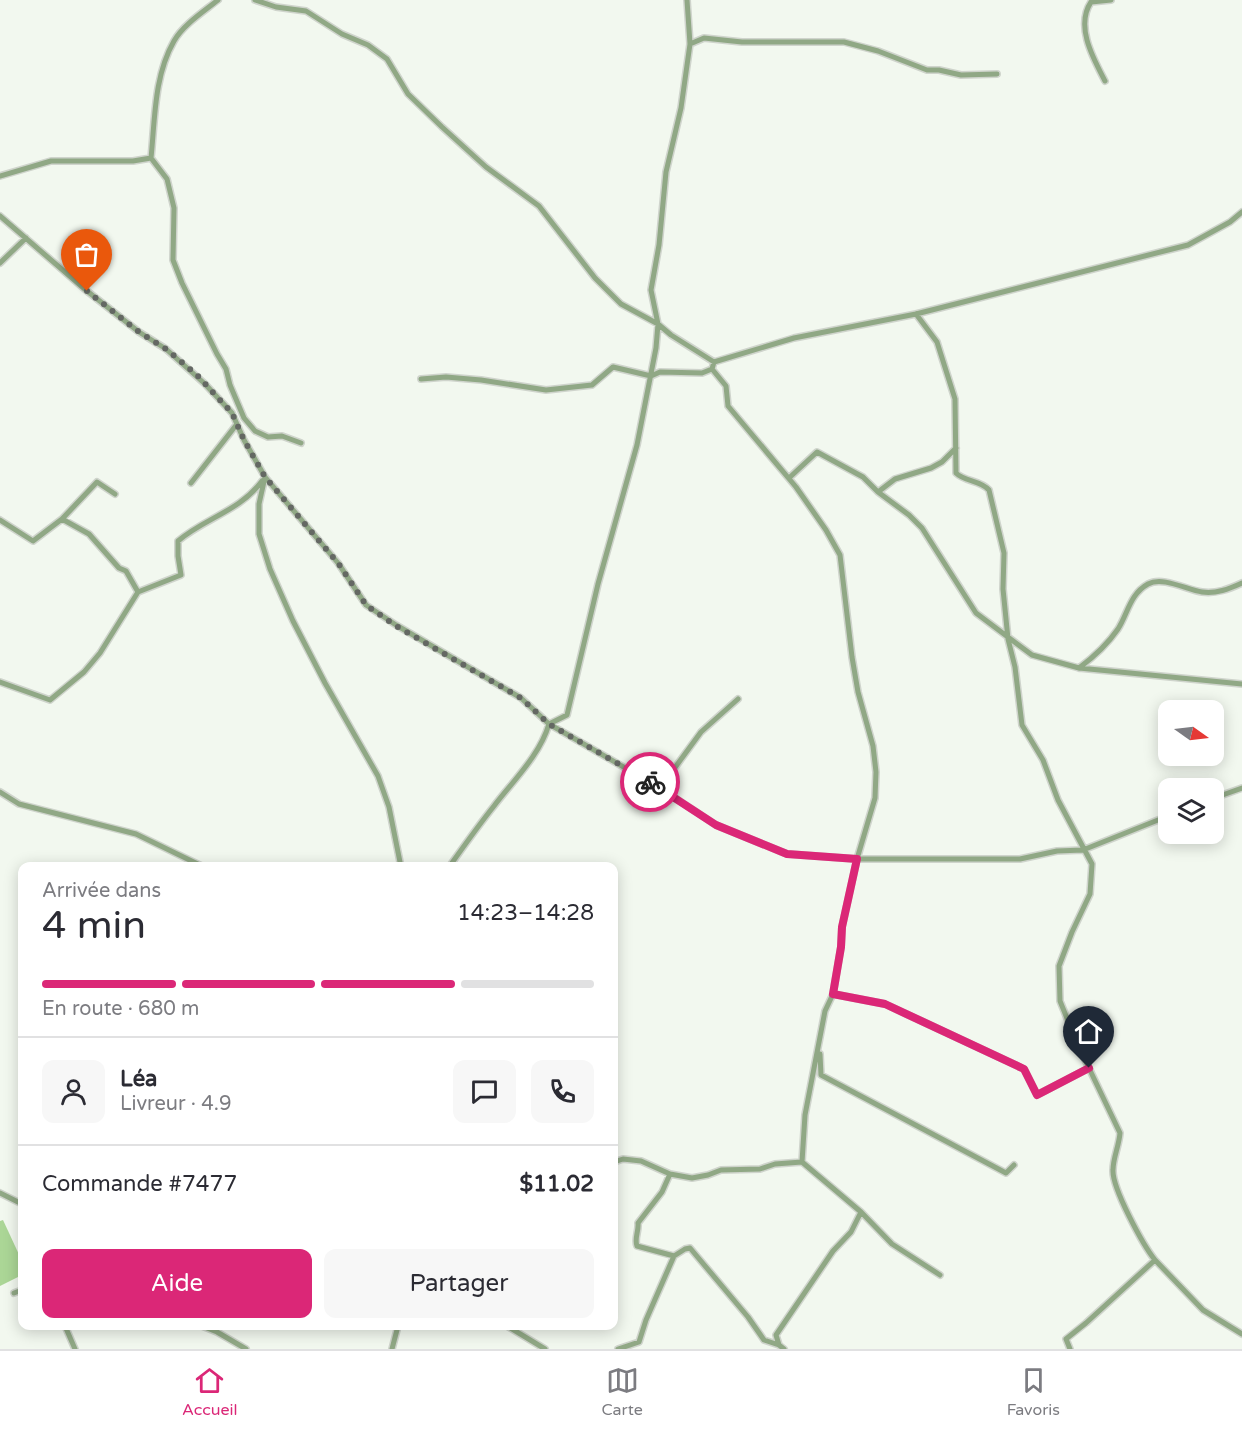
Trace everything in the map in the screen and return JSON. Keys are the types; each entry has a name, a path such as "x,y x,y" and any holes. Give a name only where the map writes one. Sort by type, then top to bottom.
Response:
{"street":[{"path":"218,0 196,17 175,39 162,69 151,158 167,179 174,208 176,268 226,369 230,386 244,418 255,431 268,437 282,436 301,442"},
{"path":"255,0 276,8 306,11 342,34 368,45 387,59 408,94 486,167 539,206 596,278 621,304 658,324 671,335 714,362 794,338 916,314 1188,245 1230,222 1242,212"},
{"path":"549,724 567,715 598,584 637,445 651,376 658,324 651,290 659,244 666,172 681,108 690,44 687,0"},
{"path":"1105,81 1094,60 1085,32 1085,11 1091,2 1111,0"},
{"path":"690,44 704,38 742,42 844,42 878,51 927,70 961,75 997,74"},
{"path":"0,176 51,160 133,161 151,158"},
{"path":"0,216 87,291 196,374 232,413 265,477 338,563 366,605 396,626 521,698 549,724 660,788 716,825 787,854 857,859 1020,859 1057,851 1083,850 1158,820"},
{"path":"0,263 26,238"},
{"path":"916,314 937,342 955,399 956,473 989,490 1004,553 1003,589 1008,639 1015,667 1022,725 1043,760 1058,800 1092,864 1090,894 1059,966 1060,1001 1119,1133 1119,1145 1113,1169 1114,1181 1136,1229 1155,1260 1203,1310 1242,1334"},
{"path":"712,369 714,362"},
{"path":"421,378 481,380 546,390 592,385 613,367 651,376 660,372 702,373 712,369"},
{"path":"712,369 726,386 728,406 789,478 826,530 840,555 854,669 873,746 876,772 875,798 857,859 842,927 833,994 825,1011 805,1114 802,1162"},
{"path":"191,483 237,424"},
{"path":"878,492 895,479 937,465 956,448"},
{"path":"789,478 817,452 863,477 922,528 976,613 1032,655 1079,668 1242,684"},
{"path":"0,682 50,700 84,672 100,653 138,592 181,575 178,541 190,531 238,505 253,494 265,477"},
{"path":"265,477 259,504 259,534 270,569 293,621 325,683 378,776 389,807 399,862"},
{"path":"0,520 33,541 62,519 97,482 115,494"},
{"path":"62,519 89,534 119,568 126,571 138,592"},
{"path":"1079,668 1102,651 1120,626 1127,607 1138,591 1151,582 1174,584 1202,592 1225,590 1242,583"},
{"path":"660,788 701,732 738,699"},
{"path":"453,862 528,763 547,733 549,724"},
{"path":"1224,794 1242,788"},
{"path":"0,792 19,804 136,834 194,862"},
{"path":"833,994 885,1004 1024,1069 1037,1095 1089,1068"},
{"path":"819,1046 821,1075 1006,1173 1014,1165"},
{"path":"618,1161 641,1161 670,1174 692,1178 721,1170 760,1169 775,1164 802,1162 861,1212 892,1244 940,1275"},
{"path":"670,1174 662,1192 638,1223 639,1230 635,1242 637,1246 674,1256"},
{"path":"0,1193 18,1202"},
{"path":"782,1347 776,1335 833,1251 851,1232 861,1212"},
{"path":"618,1349 639,1342 646,1320 674,1256 690,1248 748,1317 764,1340 782,1347"},
{"path":"1070,1349 1066,1339 1155,1260"},
{"path":"14,1293 18,1292"},
{"path":"67,1330 75,1349"},
{"path":"212,1330 246,1349"},
{"path":"392,1349 397,1330"},
{"path":"513,1330 544,1349"}],"green space":[{"path":"3,1220 18,1252 18,1277 0,1286 0,1221"}],"way so far":[{"path":"87,291 196,374 232,413 265,477 338,563 366,605 396,626 521,698 549,724 650,782"}],"route":[{"path":"650,782 716,825 787,854 857,859 842,927 833,994 885,1004 1024,1069 1037,1095 1089,1068"}]}
